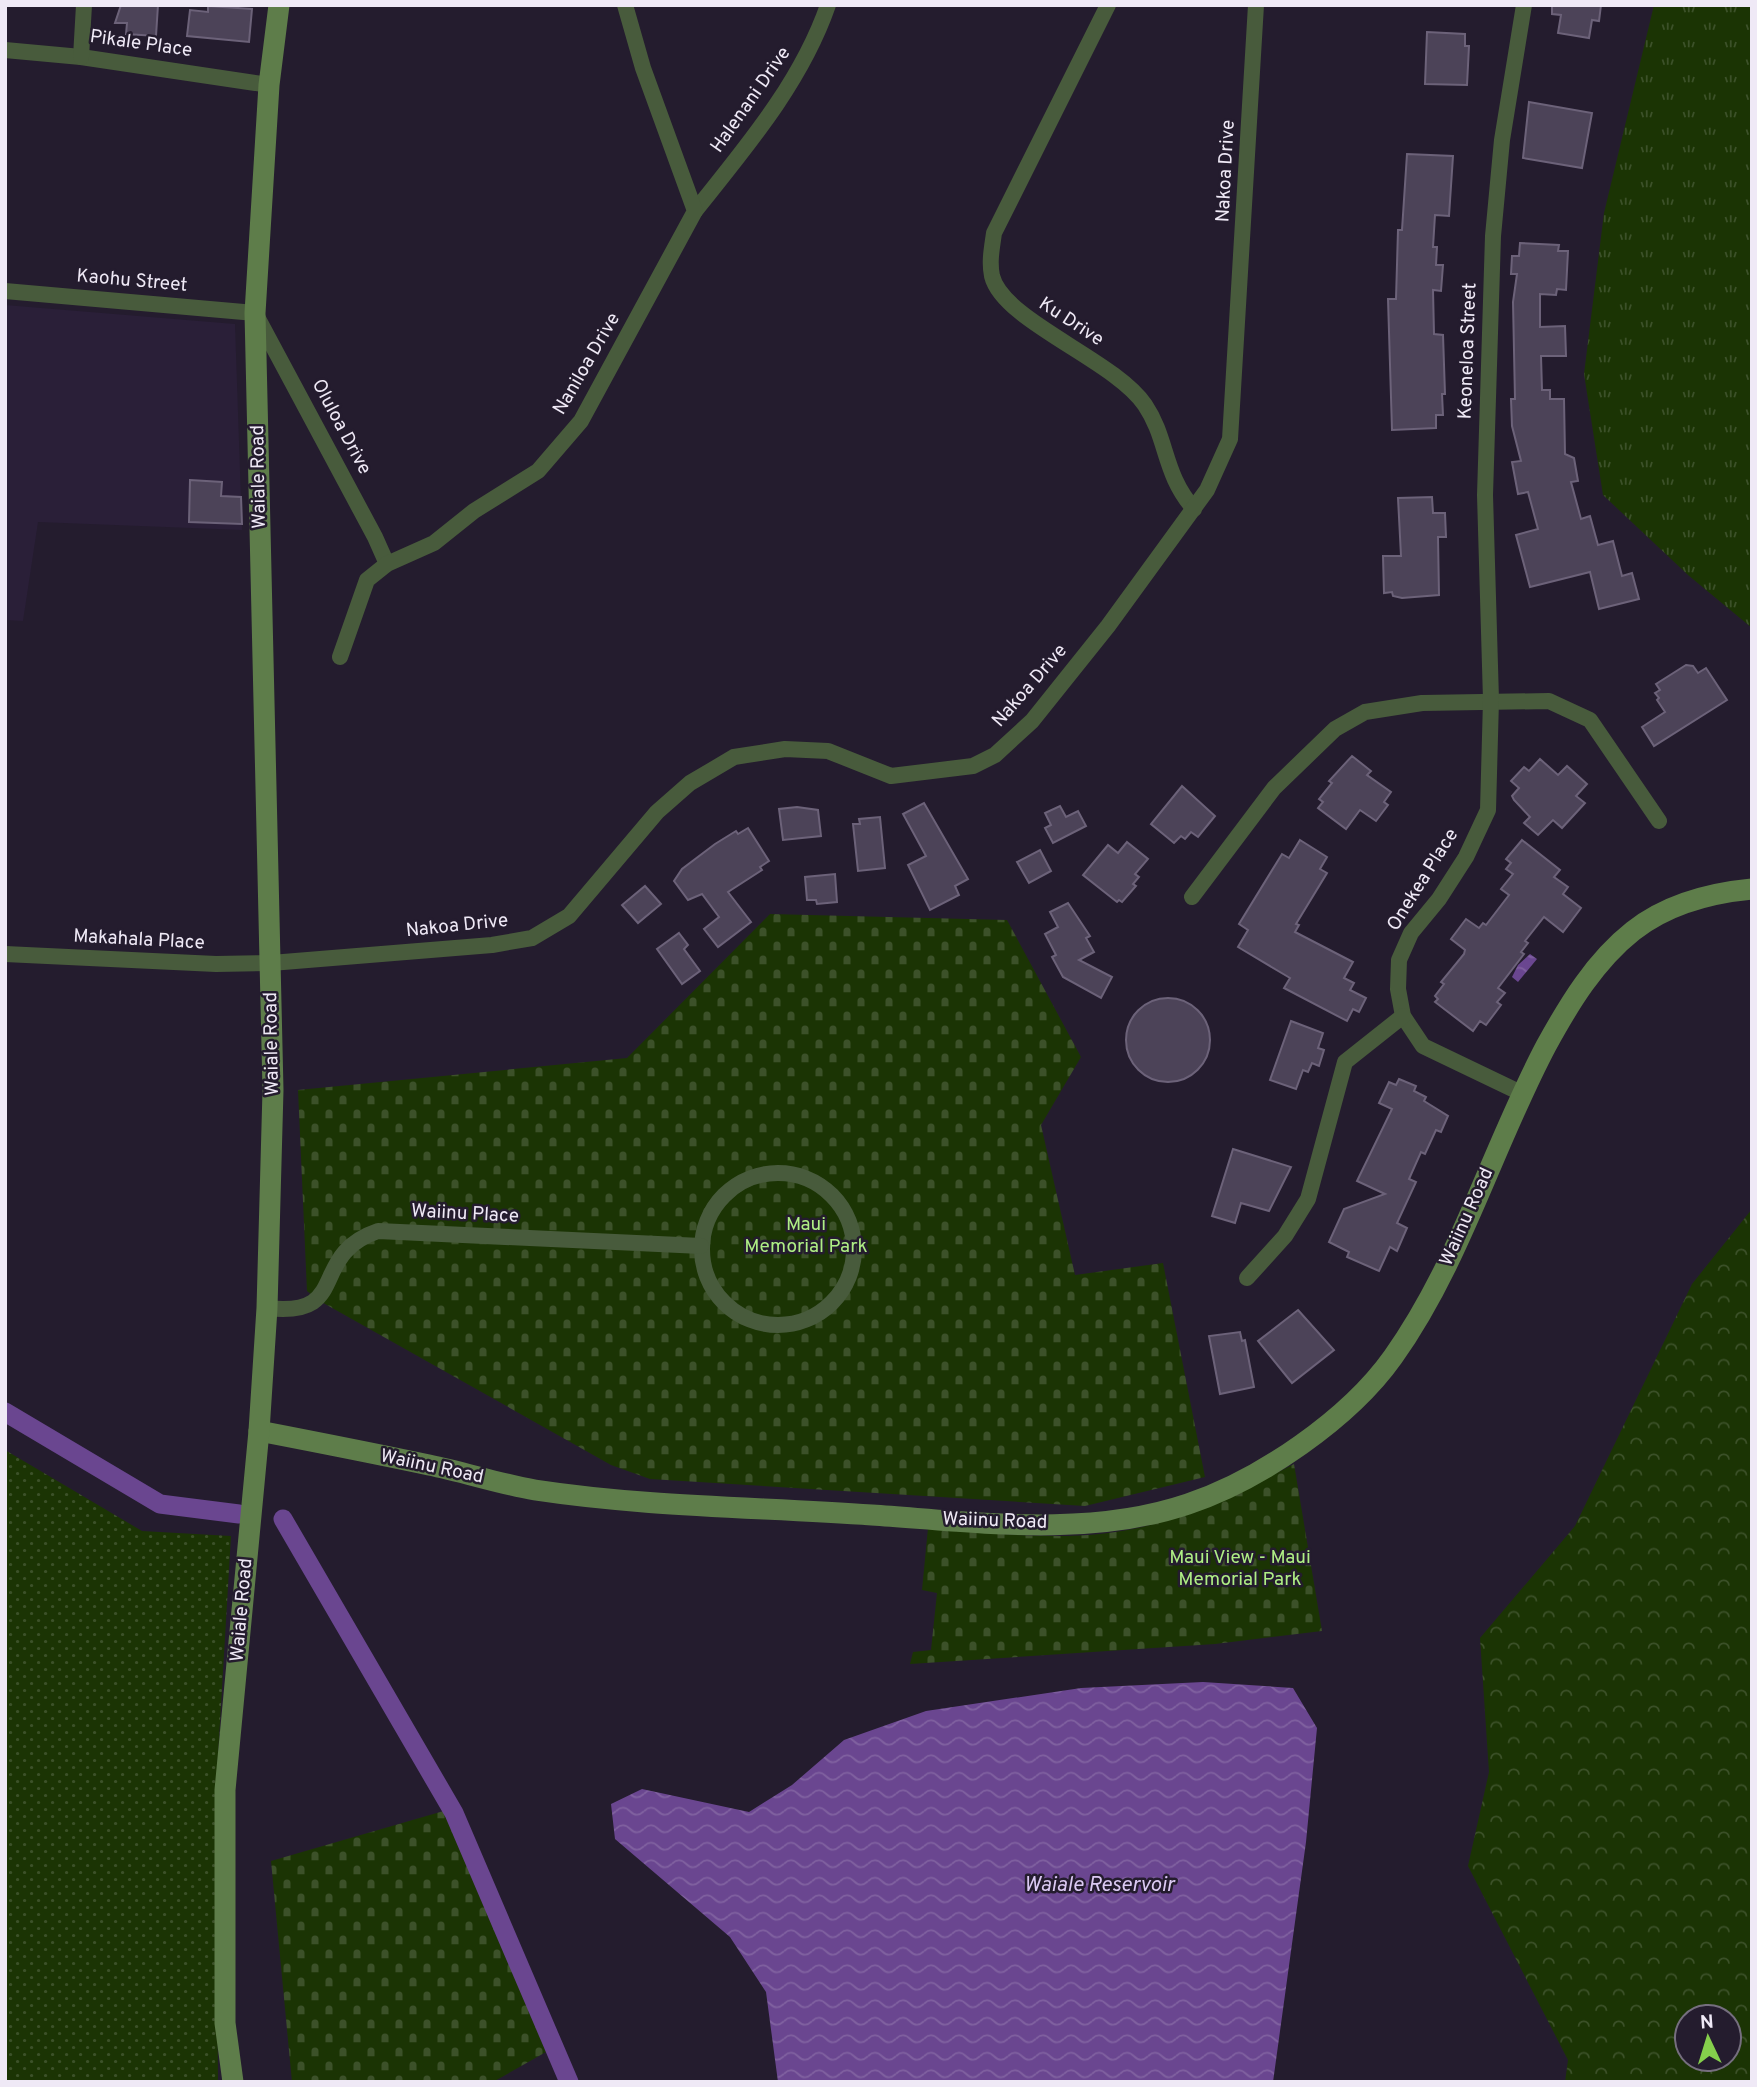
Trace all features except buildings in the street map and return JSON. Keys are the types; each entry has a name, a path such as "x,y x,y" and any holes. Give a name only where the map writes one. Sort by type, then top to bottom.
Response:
{"street":[{"path":"81,57 84,5"},
{"name":"Waiale Road","path":"233,2082 225,2023 225,1790 259,1431 267,1308 273,1090 255,313 269,85 279,5"},
{"path":"625,5 643,68 695,211"},
{"name":"Halenani Drive","path":"695,211 753,138 802,66 828,5"},
{"name":"Ku Drive","path":"1108,5 995,233 990,259 993,278 1020,314 1057,335 1116,377 1145,405 1172,480 1194,509"},
{"name":"Nakoa Drive","path":"271,963 492,945 532,938 569,916 657,812 690,783 734,757 785,749 828,751 891,776 945,771 973,766 995,755 1032,721 1108,626 1194,509 1207,490 1230,439 1256,5"},
{"name":"Keoneloa Street","path":"1491,700 1485,495 1491,260 1502,140 1524,5"},
{"name":"Pikale Place","path":"5,50 81,57 269,85"},
{"name":"Naniloa Drive","path":"340,657 367,580 387,564 434,543 474,510 538,471 581,421 695,211"},
{"name":"Kaohu Street","path":"5,291 255,313"},
{"name":"Oluloa Drive","path":"255,313 376,537 387,564"},
{"name":"Onekea Place","path":"1491,700 1488,810 1466,858 1411,933 1399,960 1398,989 1403,1016 1423,1046 1521,1093"},
{"path":"1192,897 1274,788 1335,729 1364,712 1422,703 1549,701 1590,720 1659,821"},
{"name":"Waiinu Road","path":"259,1431 432,1465 531,1489 650,1504 1010,1524 1124,1520 1187,1504 1235,1485 1285,1455 1331,1422 1391,1360 1423,1310 1521,1093 1568,1006 1607,954 1635,928 1673,907 1717,892 1752,889"},
{"name":"Makahala Place","path":"5,954 216,964 271,963"},
{"path":"1247,1278 1285,1236 1308,1199 1345,1062 1403,1016"},
{"path":"780,1172 810,1179 834,1197 849,1222 854,1251 847,1280 830,1305 804,1320 775,1325 745,1318 721,1300 706,1275 701,1246 708,1217 726,1192 751,1177 780,1172"},
{"name":"Waiinu Place","path":"267,1308 295,1311 308,1308 322,1295 332,1267 343,1252 358,1238 377,1231 701,1246"}],"shaded area":[{"path":"5,305 235,324 242,530 38,522 23,621 5,620"}],"green space":[{"path":"1654,5 1752,5 1752,628 1688,575 1603,495 1584,374 1604,213"},
{"name":"Maui Memorial Park","path":"770,914 1007,920 1081,1057 1041,1125 1075,1275 1163,1263 1205,1477 1085,1506 650,1479 611,1465 318,1300 307,1291 298,1090 627,1058"},
{"path":"1752,1209 1752,2082 1565,2082 1568,2060 1468,1866 1489,1772 1480,1638 1575,1526 1692,1284"},
{"path":"5,1450 142,1531 231,1536 216,1790 218,2082 7,2082 5,2079"},
{"name":"Maui View - Maui Memorial Park","path":"1294,1464 1322,1631 1215,1644 910,1664 913,1652 931,1650 937,1593 922,1590 928,1528 1042,1536 1129,1530 1210,1504"},
{"path":"454,1808 546,2052 493,2082 292,2082 271,1861"}],"water":[{"path":"1530,954 1537,959 1518,982 1512,977 1518,965"},
{"name":"Waiale Reservoir","path":"1203,1682 1293,1688 1317,1728 1306,1842 1273,2082 778,2082 766,1992 730,1937 615,1839 611,1804 642,1789 749,1812 792,1785 844,1740 926,1711 1081,1688"}],"waterway":[{"path":"5,1412 160,1504 239,1514"},
{"path":"283,1519 454,1813 569,2082"}]}
